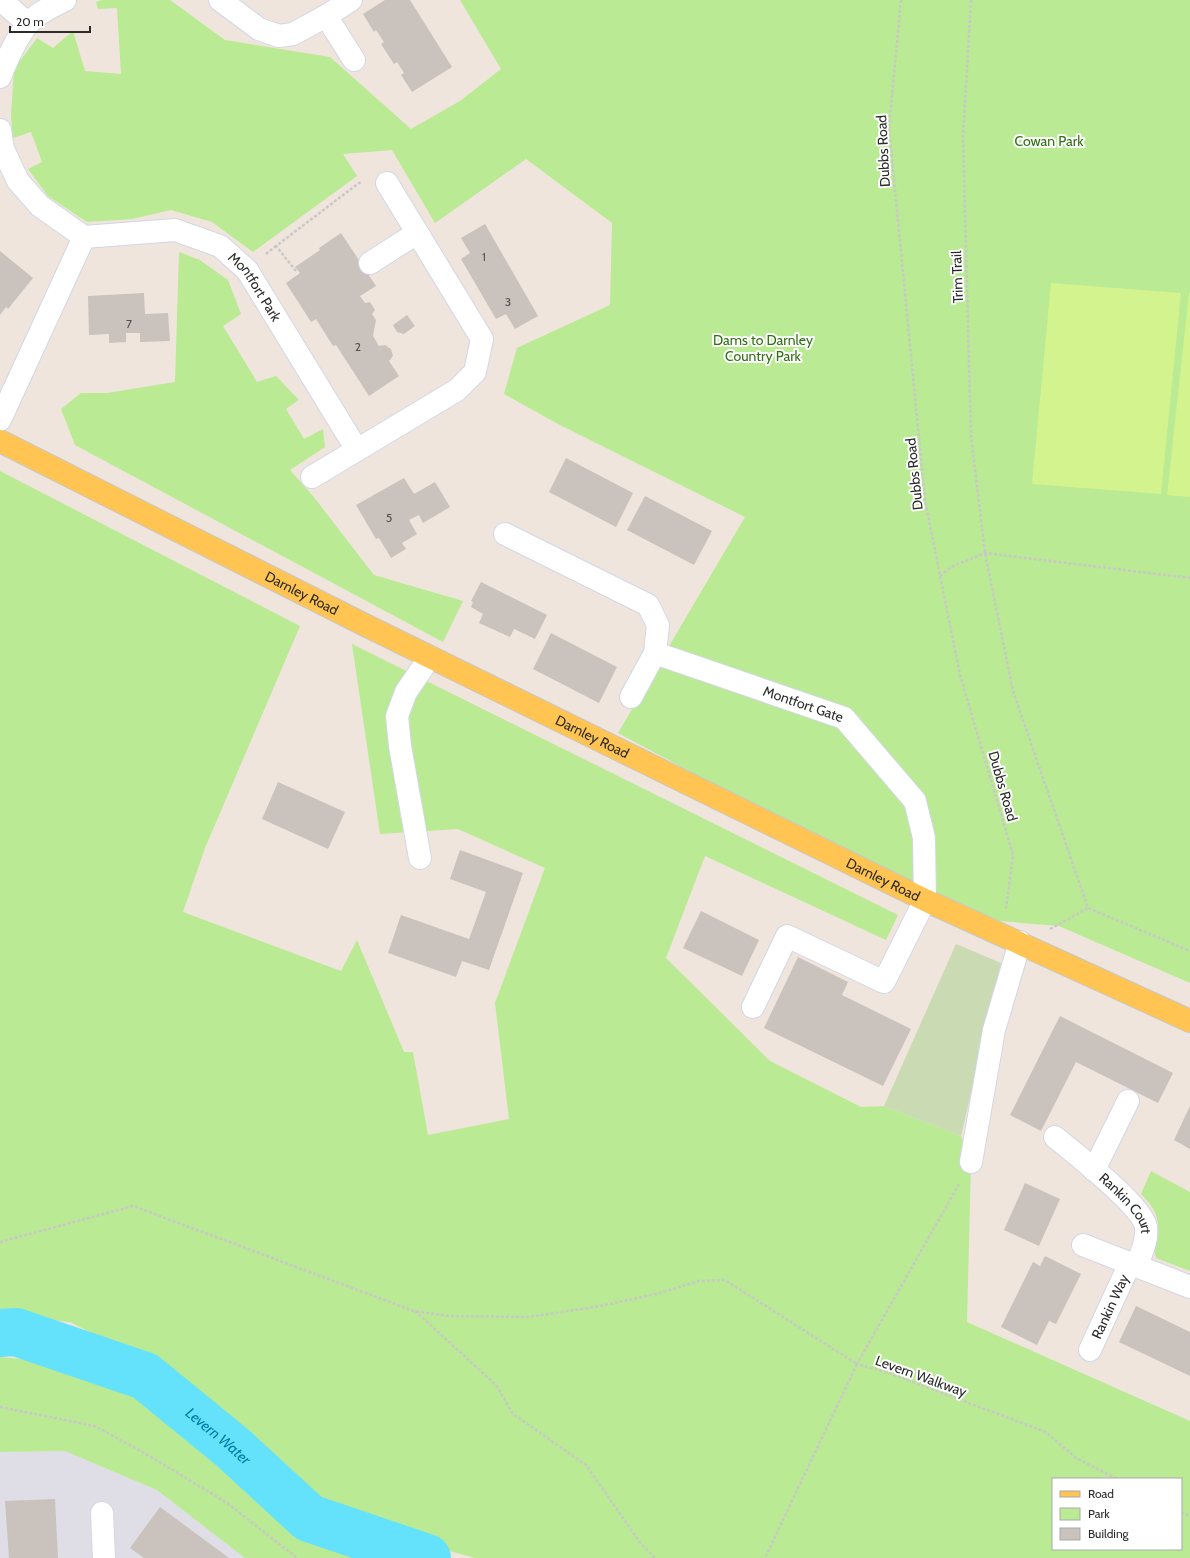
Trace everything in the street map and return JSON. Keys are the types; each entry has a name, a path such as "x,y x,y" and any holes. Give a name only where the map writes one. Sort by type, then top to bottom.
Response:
{"main road":[{"name":"Darnley Road","path":"0,441 430,657 925,900 1190,1021"}],"street":[{"path":"1,0 28,24"},
{"path":"0,76 6,60 28,24 38,15 65,0"},
{"path":"220,0 259,29 279,36 293,34 351,0"},
{"path":"326,16 354,60"},
{"path":"0,130 3,149 18,181 40,206 84,237 0,420"},
{"path":"312,477 457,390 475,372 482,339 387,183"},
{"name":"Montfort Park","path":"84,237 175,230 220,246 247,270 357,450"},
{"path":"370,263 417,233"},
{"path":"505,534 648,605 658,625 655,653 631,697"},
{"name":"Montfort Gate","path":"655,653 844,718 915,801 924,838 925,900"},
{"path":"420,858 400,746 397,716 406,692 430,657"},
{"path":"753,1007 787,936 884,982 925,900"},
{"path":"971,1162 1011,939"},
{"name":"Rankin Court","path":"1094,1170 1128,1101"},
{"name":"Rankin Court","path":"1055,1137 1129,1202 1142,1218 1146,1228 1146,1238 1134,1264"},
{"name":"Rankin Way","path":"1083,1245 1190,1287"},
{"name":"Rankin Way","path":"1090,1350 1134,1264"},
{"path":"102,1513 104,1558"}],"path":[{"name":"Dubbs Road","path":"901,0 889,128 925,500 960,675 1013,855 1011,939"},
{"name":"Trim Trail","path":"971,0 963,136 971,436 985,553 1013,691 1088,908"},
{"path":"296,271 276,246 359,184 387,183"},
{"path":"940,576 951,567 985,553 1190,578"},
{"path":"1011,939 1059,926 1088,908 1190,950"},
{"name":"Levern Walkway","path":"971,1162 857,1364 889,1373 1046,1432 1076,1458 1115,1478"},
{"path":"0,1242 133,1206 414,1311 448,1316 528,1317 595,1307 656,1294 699,1281 725,1280 857,1364 765,1558"},
{"path":"414,1311 496,1385 512,1414 586,1465 642,1544 655,1558"},
{"path":"0,1407 95,1426 146,1454 227,1503 297,1558"}],"shaded area":[{"path":"65,1451 157,1490 245,1558 0,1558 0,1452"}],"green space":[{"path":"102,0 170,0 225,40 330,57 411,129 460,101 501,69 460,0 1190,0 1190,983 1059,926 964,918 618,733 745,517 558,424 504,394 517,348 610,305 612,223 526,159 435,223 392,150 343,154 357,176 253,252 212,222 171,210 132,219 87,222 48,196 28,169 42,162 31,132 13,138 11,116 14,69 37,38 53,48 73,31 85,71 121,74 117,8 98,9 96,2"},
{"path":"179,252 200,260 228,280 241,314 223,326 257,382 276,376 299,400 286,409 304,439 323,429 325,447 290,470 313,496 374,575 463,601 443,642 75,445 61,409 81,393 107,393 175,382"},
{"path":"1051,283 1181,293 1161,494 1032,484"},
{"path":"1190,293 1190,497 1167,495"},
{"path":"0,471 300,626 205,848 183,912 341,971 357,940 404,1052 413,1052 428,1135 509,1119 495,1003 545,868 458,829 380,834 352,644 898,915 886,940 705,856 666,958 770,1061 861,1107 884,1106 961,1136 971,1162 967,1322 1190,1421 1190,1558 475,1558 373,1530 286,1485 160,1368 70,1322 0,1314"},
{"path":"956,944 1001,963 961,1136 884,1106"},
{"path":"1151,1171 1190,1192 1190,1271 1156,1258 1155,1251 1158,1221 1149,1202 1141,1194"},
{"path":"0,1357 53,1362 136,1392 280,1520 392,1558 245,1558 157,1490 65,1451 0,1452"}],"building":[{"path":"385,0 410,0 452,67 412,92 401,75 404,73 397,62 394,64 381,44 384,42 376,30 374,32 363,14"},
{"path":"485,224 538,316 515,329 506,314 496,319 461,259 470,253 461,238"},
{"path":"341,233 376,286 360,296 365,303 370,302 375,310 372,314 376,320 373,336 379,346 385,345 391,349 393,356 389,361 399,376 369,396 336,345 333,346 316,319 311,322 286,283 300,273 295,267"},
{"path":"0,251 33,278 8,309 6,307 0,315"},
{"path":"144,293 145,314 168,313 170,341 140,342 140,333 126,333 126,342 109,343 109,334 89,335 88,296"},
{"path":"407,315 415,326 404,334 397,332 393,325"},
{"path":"566,458 633,493 616,527 549,492"},
{"path":"404,478 414,494 435,482 450,507 423,523 419,515 409,520 417,534 402,543 406,549 391,558 379,538 376,539 356,505"},
{"path":"645,496 712,531 694,565 627,530"},
{"path":"481,582 547,615 535,639 514,629 510,637 479,623 483,614 471,607 473,602 471,601"},
{"path":"551,633 617,667 599,703 533,669"},
{"path":"278,782 345,812 328,849 262,819"},
{"path":"460,850 523,873 489,970 462,961 456,977 388,953 401,915 469,939 486,892 450,879"},
{"path":"701,911 759,940 742,976 683,948"},
{"path":"798,957 848,982 842,995 911,1029 883,1086 764,1028"},
{"path":"1060,1016 1173,1073 1158,1103 1076,1062 1041,1131 1010,1115"},
{"path":"1190,1106 1190,1149 1174,1140"},
{"path":"1025,1183 1060,1199 1039,1246 1004,1230"},
{"path":"1045,1256 1081,1274 1056,1324 1049,1321 1037,1345 1001,1327 1033,1262 1040,1266"},
{"path":"1136,1306 1190,1332 1190,1376 1119,1342"},
{"path":"55,1499 58,1558 9,1558 5,1501"},
{"path":"160,1507 229,1558 144,1558 130,1548"}],"waterway":[{"name":"Levern Water","path":"0,1333 16,1332 145,1376 233,1448 309,1518 427,1558"}],"park label":[{"name":"Cowan Park","path":"1049,141"},
{"name":"Dams to Darnley Country Park","path":"763,348"}]}
